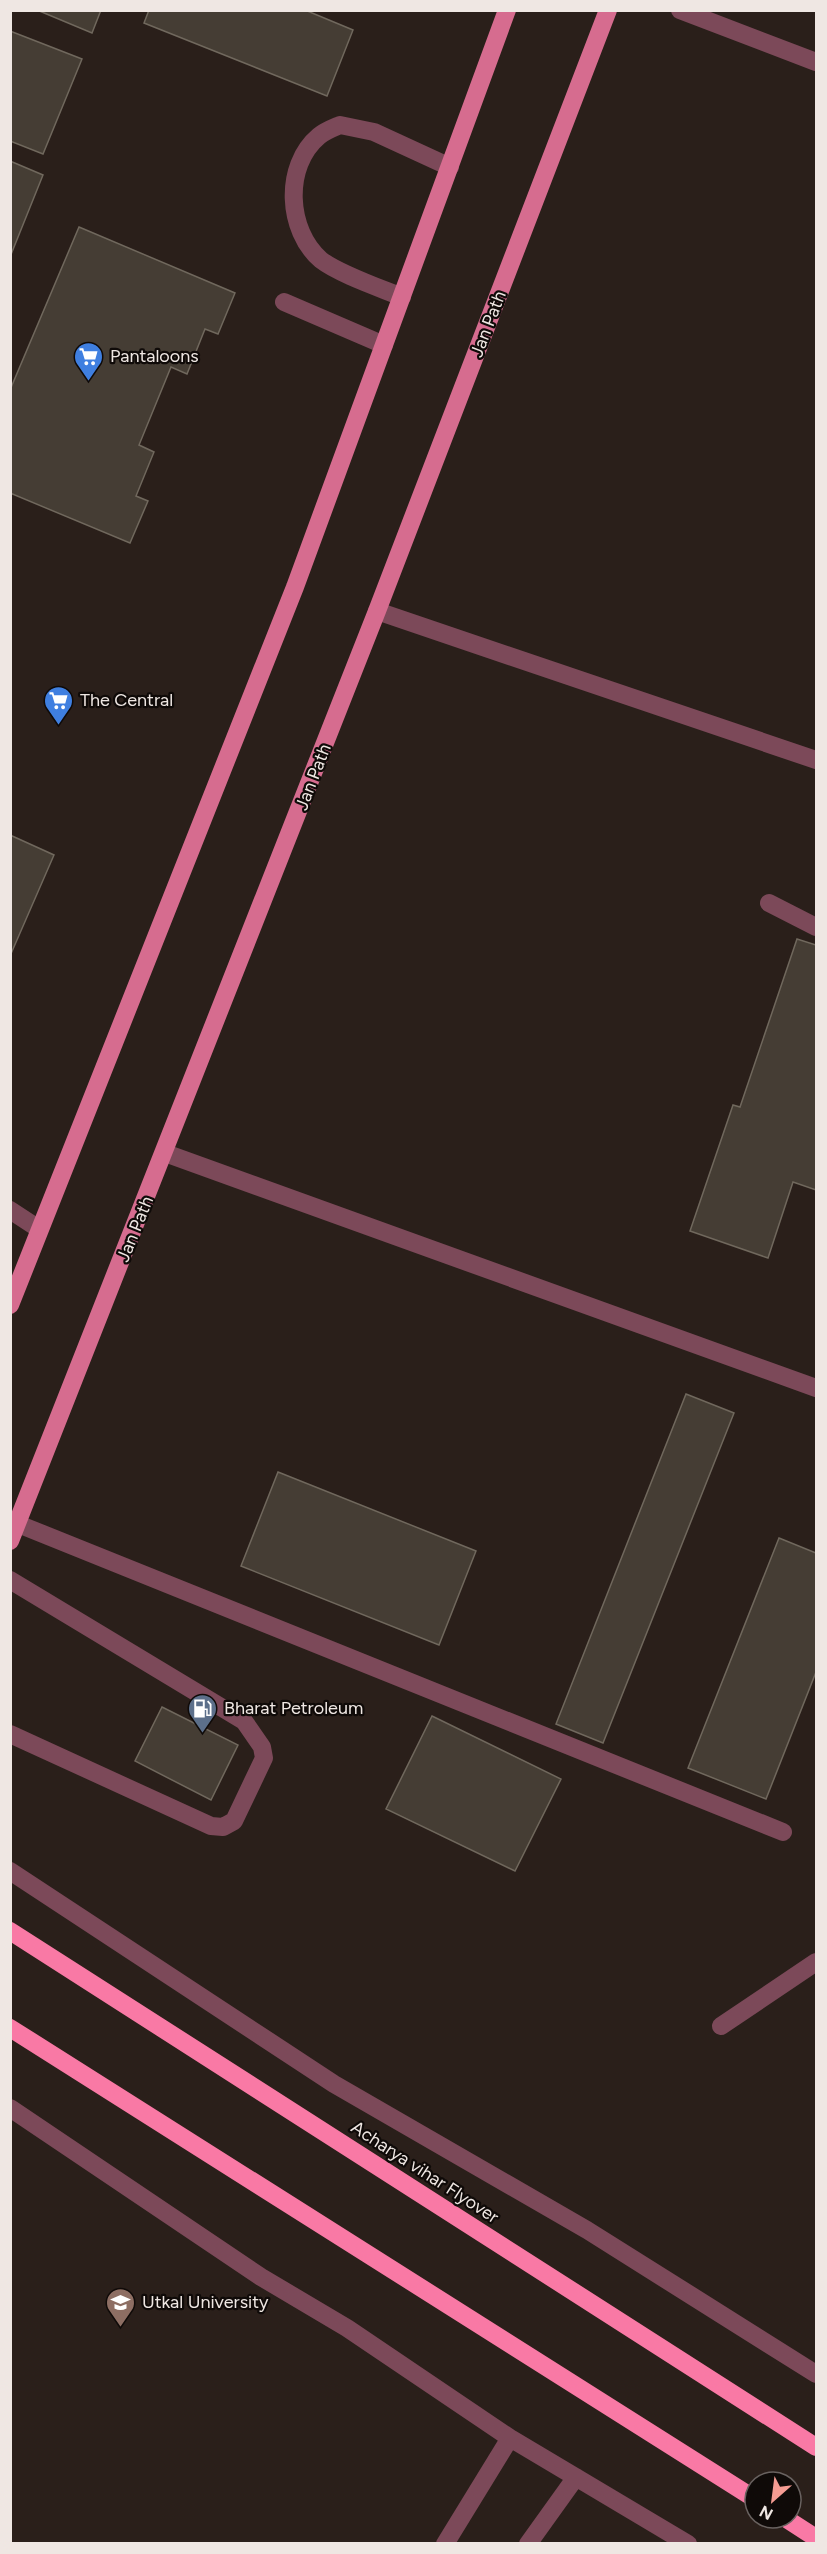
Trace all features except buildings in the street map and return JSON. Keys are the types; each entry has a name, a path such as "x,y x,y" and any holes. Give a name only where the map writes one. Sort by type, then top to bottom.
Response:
{"highway":[{"name":"Acharya vihar Flyover","path":"10,1931 816,2447"},
{"path":"10,2028 743,2491"},
{"path":"803,2530 816,2538"}],"main road":[{"path":"10,1305 295,587 507,10"},
{"name":"Jan Path","path":"10,1541 377,611 608,10"}],"street":[{"path":"680,10 816,62"},
{"path":"402,297 322,261 302,237 294,214 294,195 299,170 309,147 320,135 340,125 374,132 450,167"},
{"path":"284,302 384,345"},
{"path":"377,611 816,760"},
{"path":"769,903 816,927"},
{"path":"165,1153 816,1388"},
{"path":"10,1210 39,1228"},
{"path":"18,1524 783,1832"},
{"path":"10,1580 244,1721 259,1741 264,1758 234,1821 223,1827 211,1826 10,1734"},
{"path":"10,1871 334,2084 587,2230 816,2374"},
{"path":"721,2026 816,1962"},
{"path":"10,2108 261,2277 347,2328 510,2438 688,2544"},
{"path":"445,2544 510,2438"},
{"path":"528,2544 576,2477"}],"place":[{"name":"Pantaloons","path":"89,382"},
{"name":"The Central","path":"59,726"},
{"name":"Bharat Petroleum","path":"203,1734"},
{"name":"Utkal University","path":"121,2328"}]}
